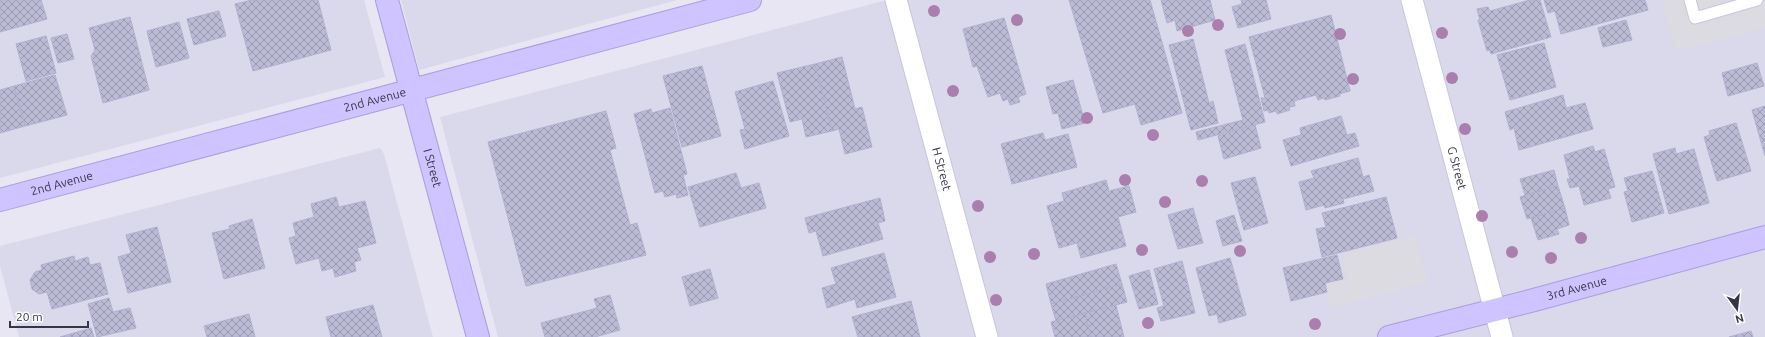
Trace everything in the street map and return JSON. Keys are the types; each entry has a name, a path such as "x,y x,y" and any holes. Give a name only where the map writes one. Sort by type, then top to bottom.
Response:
{"street":[{"name":"I Street","path":"387,0 478,337"},
{"name":"2nd Avenue","path":"0,200 750,0"},
{"name":"H Street","path":"896,0 987,337"},
{"name":"G Street","path":"1412,0 1502,337"},
{"name":"3rd Avenue","path":"1389,337 1765,237"}],"lane":[{"path":"1690,0 1695,18 1757,0"}],"shaded area":[{"path":"0,0 364,0 385,77 0,178"},
{"path":"401,0 677,0 419,70"},
{"path":"887,0 1765,0 1765,337 498,337 440,117"},
{"path":"1662,0 1765,0 1765,28 1676,51"},
{"path":"380,148 384,154 433,337 19,337 0,266 0,246"},
{"path":"1415,236 1428,282 1331,308 1326,284 1347,278 1342,255"}],"building":[{"path":"0,0 41,0 47,19 0,32"},
{"path":"252,0 318,0 331,50 253,71 235,4"},
{"path":"1069,0 1150,0 1182,113 1141,125 1135,104 1103,113"},
{"path":"1161,0 1210,0 1215,20 1177,31 1175,20 1167,23"},
{"path":"1241,0 1266,0 1271,19 1238,28 1232,7 1242,4"},
{"path":"1530,0 1540,0 1551,37 1491,54 1490,50 1487,51 1478,20 1480,20 1477,9 1488,7 1490,11"},
{"path":"1544,0 1645,0 1648,10 1561,34 1555,11 1548,13"},
{"path":"219,11 226,36 194,45 187,19"},
{"path":"1331,15 1350,91 1339,94 1340,96 1325,100 1324,98 1318,100 1316,95 1294,101 1295,106 1289,107 1290,110 1277,114 1276,111 1269,113 1268,110 1264,111 1261,98 1265,98 1249,37"},
{"path":"130,17 149,90 103,103 91,56 95,50 89,28"},
{"path":"1004,18 1026,94 1018,97 1020,102 1010,105 1008,99 1003,101 1000,93 988,97 977,66 973,67 963,29"},
{"path":"1626,20 1632,40 1603,47 1598,28"},
{"path":"179,22 189,58 156,67 147,31"},
{"path":"67,34 74,59 58,63 51,38"},
{"path":"46,36 56,73 26,81 16,44"},
{"path":"1193,39 1209,103 1213,101 1218,123 1191,130 1169,45"},
{"path":"1544,43 1556,87 1510,100 1497,55"},
{"path":"1245,44 1265,122 1198,140 1196,132 1243,120 1225,50"},
{"path":"842,57 855,109 862,107 872,147 845,154 839,129 832,131 815,64"},
{"path":"1757,63 1764,86 1728,96 1722,73"},
{"path":"815,64 832,131 806,137 802,119 790,122 777,73"},
{"path":"702,66 721,136 682,147 663,76"},
{"path":"55,75 67,115 25,126 14,86"},
{"path":"1073,80 1085,123 1062,129 1058,113 1053,114 1046,87"},
{"path":"773,81 789,136 745,149 740,130 745,129 735,92"},
{"path":"14,86 25,126 0,133 0,90"},
{"path":"1563,95 1566,108 1585,103 1593,129 1519,150 1514,128 1510,130 1505,112"},
{"path":"1765,106 1765,156 1752,110"},
{"path":"670,108 687,174 683,175 688,195 677,198 676,194 665,197 663,191 655,193 634,114 651,109 652,113"},
{"path":"606,111 616,148 610,150 630,225 637,223 646,255 526,286 488,142"},
{"path":"1341,116 1347,135 1355,133 1359,146 1291,166 1283,140 1301,135 1300,128"},
{"path":"1736,123 1751,171 1717,181 1704,137 1710,135 1709,131"},
{"path":"1255,125 1261,148 1224,159 1218,136"},
{"path":"1043,133 1045,140 1068,134 1077,167 1012,184 1001,144"},
{"path":"1593,146 1595,152 1604,149 1615,187 1608,189 1611,198 1584,205 1579,186 1570,188 1567,179 1570,179 1564,155"},
{"path":"1675,148 1676,154 1694,149 1709,203 1669,214 1653,154"},
{"path":"1358,158 1363,177 1369,175 1374,191 1343,199 1344,203 1325,208 1324,205 1306,210 1299,182 1314,178 1311,171"},
{"path":"1554,170 1558,186 1525,195 1520,179"},
{"path":"1652,171 1664,213 1632,222 1624,192 1628,191 1624,178"},
{"path":"736,173 741,188 759,183 766,208 700,227 688,187"},
{"path":"1255,177 1268,223 1244,230 1231,183"},
{"path":"1106,180 1109,191 1129,186 1136,212 1118,217 1126,246 1081,258 1077,243 1059,248 1047,206 1064,201 1062,193"},
{"path":"1558,186 1565,208 1527,219 1520,197"},
{"path":"336,197 339,207 365,201 376,243 357,248 361,260 354,262 356,271 335,277 333,268 322,271 319,258 296,264 289,238 296,236 293,223 314,217 311,204"},
{"path":"1386,197 1397,238 1322,257 1316,229 1326,227 1322,213"},
{"path":"880,198 885,221 878,223 883,239 823,256 816,231 809,233 805,218"},
{"path":"1193,208 1203,243 1178,249 1168,215"},
{"path":"1565,208 1569,225 1557,229 1559,234 1538,240 1531,218"},
{"path":"1234,215 1242,241 1223,246 1216,221"},
{"path":"252,219 265,268 224,279 212,233 230,229 229,226"},
{"path":"157,227 171,282 128,293 118,257 131,253 126,235"},
{"path":"884,253 896,297 857,308 855,299 827,308 822,288 836,284 831,268"},
{"path":"1337,255 1343,279 1325,283 1327,292 1291,301 1283,268"},
{"path":"74,256 75,261 88,257 90,265 100,263 108,294 52,309 47,292 39,294 32,289 30,280 35,272 42,270 41,265"},
{"path":"1230,258 1246,315 1219,323 1217,314 1209,316 1196,268"},
{"path":"1182,261 1195,313 1161,321 1157,308 1164,306 1154,269"},
{"path":"1116,264 1122,284 1051,304 1046,284"},
{"path":"710,269 718,298 690,306 682,277"},
{"path":"1149,270 1158,304 1139,309 1129,276"},
{"path":"1122,284 1127,302 1056,321 1051,304"},
{"path":"610,295 620,330 595,337 545,337 541,323 597,308 594,299"},
{"path":"109,298 113,312 130,308 136,328 97,337 88,304"},
{"path":"911,301 920,337 858,337 852,317"},
{"path":"373,305 382,337 331,337 326,317"},
{"path":"1116,305 1124,337 1091,337 1085,313"},
{"path":"1085,313 1091,337 1055,337 1051,322"},
{"path":"249,314 255,337 207,337 204,326"},
{"path":"91,328 94,337 60,337"},
{"path":"1751,331 1753,337 1729,337"}]}
